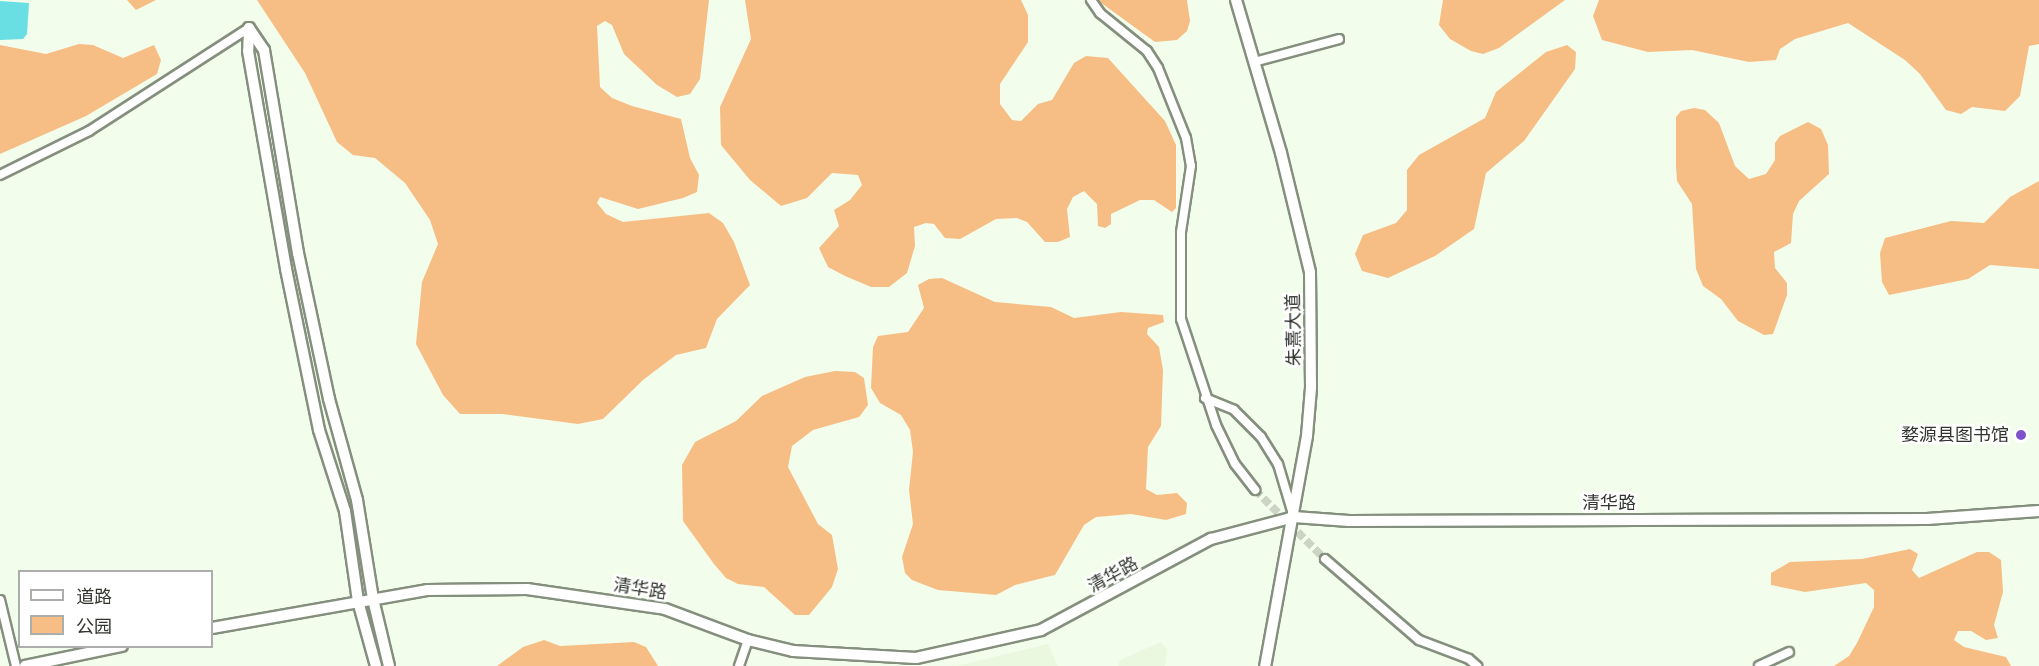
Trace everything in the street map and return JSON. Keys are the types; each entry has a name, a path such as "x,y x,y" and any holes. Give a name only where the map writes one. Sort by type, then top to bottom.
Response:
{"main road":[{"name":"朱熹大道","path":"1236,0 1310,272 1311,388 1294,518 1265,666"},
{"path":"249,28 264,50 298,253 333,418 357,500 373,599 389,666"},
{"path":"249,28 251,70 286,269 319,430 345,511 358,602 376,666"},
{"name":"清华路","path":"213,628 427,590 527,590 665,609 748,640 793,651 879,658 915,658 996,642 1067,619 1211,539 1294,518 1349,521 1927,519 2039,511"},
{"path":"25,666 112,648"}],"street":[{"path":"1091,0 1100,13 1147,51 1158,68 1186,138 1191,166 1181,232 1180,311 1205,398 1235,464 1255,490"},
{"path":"0,175 89,131 249,28"},
{"path":"1254,62 1339,39"},
{"path":"1205,398 1234,410 1261,437 1280,470 1294,518"},
{"path":"1325,559 1419,640 1469,659 1478,666"},
{"path":"0,600 16,666"},
{"path":"738,666 748,640"},
{"path":"1759,666 1789,652"}],"shaded area":[{"path":"1161,642 1167,650 1165,666 1118,666 1120,660"},
{"path":"1048,644 1058,666 956,666"}],"green space":[{"path":"127,0 156,0 136,10"},
{"path":"257,0 709,0 700,79 690,94 677,97 657,85 624,54 612,25 605,21 597,26 600,87 612,98 632,106 681,119 690,158 699,175 697,192 683,198 638,209 600,197 597,203 606,214 623,222 709,213 723,223 734,242 750,285 717,319 706,348 676,355 643,380 603,419 578,424 502,414 460,414 443,395 416,344 422,282 438,244 430,220 405,183 375,158 353,155 337,142 305,73"},
{"path":"745,0 1021,0 1028,15 1028,42 1000,84 1000,104 1012,120 1021,121 1038,104 1052,100 1074,63 1086,56 1108,58 1165,121 1176,145 1176,208 1172,212 1154,200 1140,200 1111,214 1111,224 1105,228 1098,226 1097,204 1084,191 1073,197 1067,209 1070,237 1058,242 1045,242 1027,222 1017,218 996,219 960,239 945,238 934,224 926,223 914,227 915,246 907,273 889,287 871,287 845,276 828,267 819,248 839,226 834,210 850,200 862,185 858,175 832,173 807,198 781,206 750,180 721,145 720,107 751,39"},
{"path":"1097,0 1187,0 1190,21 1187,31 1177,40 1155,42"},
{"path":"1443,0 1565,0 1499,48 1483,54 1471,51 1450,39 1439,25"},
{"path":"1599,0 2039,0 2039,44 2029,46 2020,96 2005,111 1972,107 1961,114 1946,110 1920,74 1905,60 1848,23 1795,39 1780,49 1776,60 1749,62 1692,50 1648,52 1602,40 1593,16"},
{"path":"79,44 93,45 123,58 154,45 161,60 157,74 86,116 0,154 0,45 46,54"},
{"path":"1567,45 1576,52 1575,69 1524,141 1486,173 1474,229 1435,256 1388,278 1362,271 1355,254 1363,235 1396,223 1407,210 1407,170 1419,155 1485,118 1496,92 1546,52"},
{"path":"1694,108 1705,110 1719,123 1735,166 1749,179 1766,174 1775,160 1775,143 1780,136 1808,122 1821,129 1828,145 1829,174 1799,201 1793,214 1791,243 1774,252 1775,268 1787,283 1787,295 1773,334 1764,335 1738,321 1721,299 1703,286 1696,269 1692,204 1677,181 1676,167 1676,117 1681,111"},
{"path":"2039,181 2039,269 1990,265 1968,279 1889,295 1882,282 1880,253 1885,238 1951,221 1984,223 2010,197"},
{"path":"942,278 995,302 1051,307 1074,318 1121,312 1163,315 1164,322 1148,328 1147,334 1159,347 1163,370 1161,426 1148,447 1146,489 1157,495 1177,493 1187,503 1186,514 1166,520 1131,514 1096,517 1084,525 1055,575 1015,585 996,595 938,590 912,580 905,573 902,557 913,524 909,490 913,452 910,430 901,415 880,403 871,388 873,347 878,336 908,332 924,308 918,285 929,279"},
{"path":"835,371 855,372 864,378 868,405 859,417 813,430 792,446 788,467 818,524 832,535 838,569 832,587 809,615 795,615 764,587 738,584 726,578 714,564 683,521 682,465 695,442 736,421 762,396 805,377"},
{"path":"1910,549 1918,554 1912,570 1919,578 1977,552 1989,552 2001,560 2003,592 1994,625 1998,638 1986,640 1971,631 1958,631 1954,640 1964,647 2006,657 2011,666 1834,666 1849,656 1857,643 1874,607 1874,590 1866,583 1805,592 1771,585 1771,573 1790,562 1862,559"},
{"path":"544,640 560,646 634,642 646,647 658,666 497,666 523,647"}],"water":[{"path":"0,1 29,3 27,34 23,39 0,40"}],"tunnel":[{"path":"1255,490 1325,559"}],"place":[{"name":"婺源县图书馆","path":"2021,435"}]}
